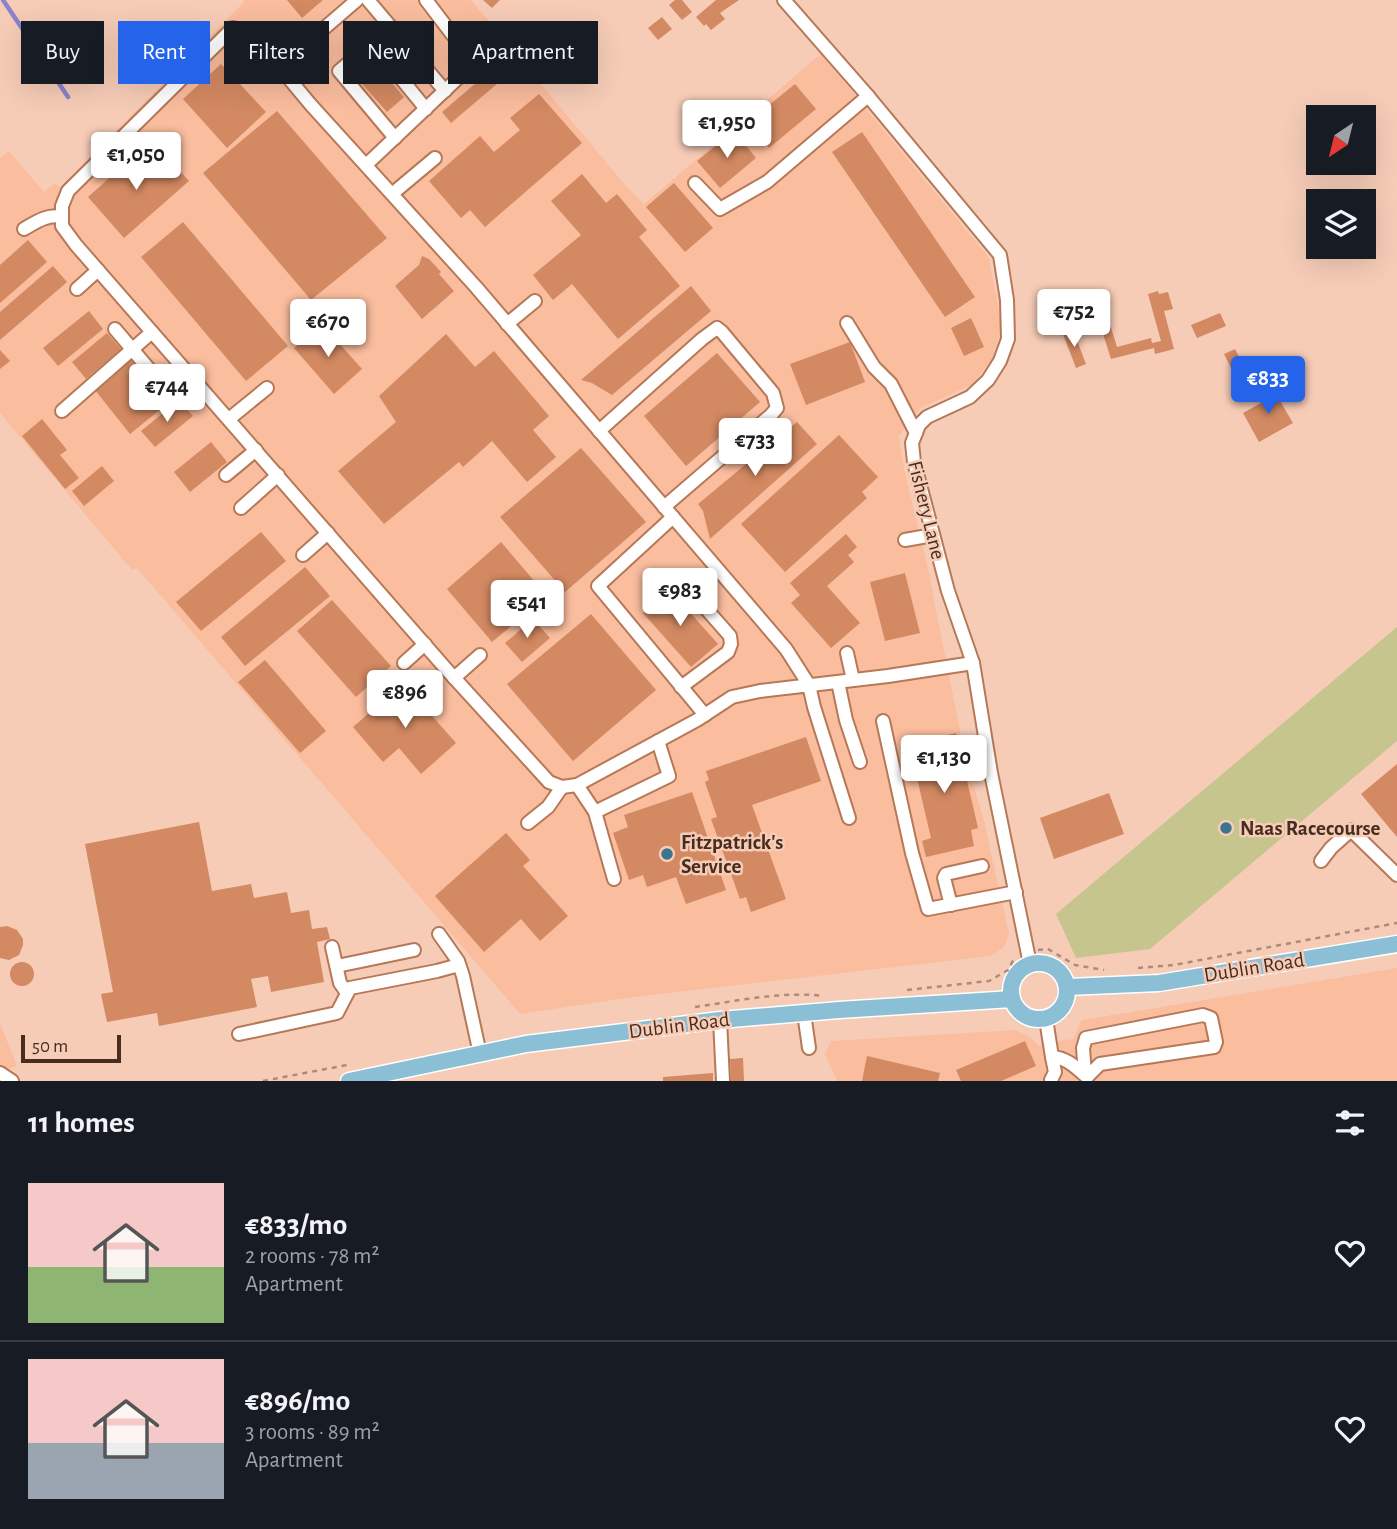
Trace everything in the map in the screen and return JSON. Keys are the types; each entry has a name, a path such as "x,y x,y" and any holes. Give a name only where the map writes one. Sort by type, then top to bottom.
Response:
{"main road":[{"name":"Dublin Road","path":"1068,987 1159,983 1397,944"},
{"path":"1029,958 1037,963 1051,965 1062,974 1068,987 1064,1007 1046,1019 1038,1020 1023,1015 1012,999 1014,979 1029,958"},
{"name":"Dublin Road","path":"349,1081 526,1044 720,1020 1012,999"}],"street":[{"path":"329,24 357,0"},
{"path":"368,0 445,92"},
{"path":"366,166 474,63 426,0"},
{"name":"Fishery Lane","path":"784,0 1000,255 1007,300 1008,340 1000,361 988,380 970,397 927,417 919,425 912,443 914,462 948,591 973,663 991,773 1029,958"},
{"path":"849,818 809,685 786,649 507,324 256,39 233,28 68,191 62,206 62,226 454,678 550,782 562,787 577,785 705,715 732,697 760,691 809,685 838,682 973,663"},
{"path":"395,138 339,71 372,43 426,109"},
{"path":"695,183 720,209 767,182 868,96"},
{"path":"392,194 435,158"},
{"path":"24,229 41,219 62,217"},
{"path":"76,289 98,270"},
{"path":"507,324 535,301"},
{"path":"846,323 874,367 891,384 916,433"},
{"path":"599,431 717,328 773,393 776,408 771,415 668,512 598,586 705,715"},
{"path":"115,329 171,395 191,376"},
{"path":"62,411 152,332"},
{"path":"229,419 267,388"},
{"path":"226,475 256,450"},
{"path":"241,508 278,475"},
{"path":"303,555 328,533"},
{"path":"905,540 933,535"},
{"path":"681,687 728,652 731,643 730,636 687,587"},
{"path":"404,663 425,644"},
{"path":"847,653 853,680"},
{"path":"454,678 480,655"},
{"path":"838,682 846,720 860,762"},
{"path":"883,721 912,853 928,909 1016,892"},
{"path":"596,812 669,776 658,741"},
{"path":"577,785 596,812 614,879"},
{"path":"528,823 548,807 562,787"},
{"path":"1321,861 1331,848 1351,831 1397,875"},
{"path":"951,905 944,878 946,874 982,866"},
{"path":"439,934 459,965 480,1054"},
{"path":"332,947 341,983 347,993"},
{"path":"337,966 414,950"},
{"path":"239,1034 337,1013 350,988 459,965"},
{"path":"804,1013 808,1048"},
{"path":"1203,1015 1211,1018 1216,1042 1214,1047 1100,1064 1087,1078 1083,1048 1086,1038 1203,1015"},
{"path":"1046,1019 1055,1072 1051,1080"},
{"path":"720,1020 723,1081"},
{"path":"1052,1058 1069,1062 1087,1078"},
{"path":"0,1073 12,1081"}],"path":[{"path":"1137,968 1174,965 1397,923"},
{"path":"896,991 989,981 1007,970 1015,957 1029,958 1048,949 1075,965 1112,971"},
{"path":"804,994 832,996"}],"shaded area":[{"path":"243,0 471,0 488,21 448,21 448,84 541,84 644,204 821,54 989,258 1002,327 992,359 973,384 921,408 899,436 965,756 984,821 1009,934 1004,947 991,956 633,997 520,1014 137,568 132,570 0,413 0,158 9,151 44,192 55,183 60,187 162,84 210,84 210,36 224,22 224,84 329,84 329,21 225,21"},
{"path":"1397,968 1397,1081 837,1081 825,1054 831,1041 1016,1030 1030,1037 1039,1046 1073,1039 1082,1020"},
{"path":"0,1023 17,1066 0,1072"}],"green space":[{"name":"Naas Racecourse","path":"1397,627 1397,741 1150,949 1076,958 1056,914"}],"building":[{"path":"287,0 323,0 302,18"},
{"path":"483,0 500,0 492,8"},
{"path":"675,0 682,0 692,12 682,20 669,5"},
{"path":"716,0 739,0 720,13 725,19 711,30 696,17"},
{"path":"662,17 672,29 658,40 648,28"},
{"path":"221,64 224,67 224,84 240,84 266,112 227,148 183,99 199,84 210,84 210,74"},
{"path":"362,84 393,84 404,97 387,112"},
{"path":"475,84 497,84 451,123 442,112"},
{"path":"795,84 816,109 769,148 748,122"},
{"path":"539,94 582,143 485,227 470,210 461,218 429,181 480,136 494,152 520,130 510,118"},
{"path":"277,111 387,238 311,300 203,173"},
{"path":"734,131 756,158 720,188 697,161"},
{"path":"862,132 975,297 945,317 832,152"},
{"path":"144,147 171,178 179,170 189,181 124,238 88,197"},
{"path":"582,174 606,203 617,194 647,230 639,237 680,286 618,339 572,284 553,300 533,275 581,235 551,201"},
{"path":"674,183 713,228 685,252 646,207"},
{"path":"183,222 288,346 246,381 141,257"},
{"path":"28,240 47,262 0,303 0,265"},
{"path":"422,256 429,259 441,272 439,274 454,291 422,319 395,286 419,265"},
{"path":"53,266 67,282 0,340 0,312"},
{"path":"691,286 711,311 612,395 581,380"},
{"path":"1158,291 1159,294 1168,292 1173,309 1164,311 1174,349 1155,354 1154,348 1111,359 1099,321 1108,318 1117,347 1151,338 1152,343 1161,341 1148,294"},
{"path":"89,311 103,329 58,366 43,348"},
{"path":"1220,313 1226,326 1197,338 1191,325"},
{"path":"971,318 984,347 964,356 951,328"},
{"path":"322,324 362,369 334,394 294,348"},
{"path":"1073,330 1086,364 1076,368 1063,334"},
{"path":"107,333 121,349 86,379 72,362"},
{"path":"446,334 475,367 494,351 549,416 533,430 556,457 527,482 492,441 463,467 459,462 384,524 338,471 396,422 379,396"},
{"path":"850,342 865,382 806,405 790,364"},
{"path":"1235,349 1245,369 1234,374 1224,354"},
{"path":"0,350 10,361 0,369"},
{"path":"717,353 760,402 686,466 644,416"},
{"path":"131,360 167,404 130,434 95,390"},
{"path":"1273,389 1293,423 1259,442 1243,413 1261,403 1257,398"},
{"path":"179,400 193,416 155,447 141,431"},
{"path":"42,419 67,450 60,455 79,478 65,489 22,436"},
{"path":"797,422 817,444 710,539 703,511 698,504"},
{"path":"839,435 878,477 862,492 867,498 785,572 741,524"},
{"path":"211,442 227,462 190,492 174,472"},
{"path":"581,448 646,522 565,592 500,517"},
{"path":"102,466 114,481 84,506 72,491"},
{"path":"261,532 286,561 201,631 176,602"},
{"path":"846,534 857,547 848,555 854,562 827,586 860,623 831,648 791,603 800,595 790,583"},
{"path":"501,542 547,596 492,642 447,589"},
{"path":"305,567 330,596 245,666 221,637"},
{"path":"905,573 920,633 885,641 870,582"},
{"path":"670,590 718,644 691,667 643,613"},
{"path":"332,600 391,666 356,697 297,631"},
{"path":"591,614 656,690 573,761 507,684"},
{"path":"533,619 550,638 522,662 505,643"},
{"path":"265,660 326,731 300,753 238,682"},
{"path":"403,683 456,743 421,774 399,748 383,762 353,727"},
{"path":"956,733 978,828 971,830 974,846 926,857 922,841 931,838 909,744"},
{"path":"806,737 821,781 752,805 786,899 751,912 746,897 740,899 711,819 717,817 705,782 709,780 706,771"},
{"path":"1397,764 1397,837 1361,794"},
{"name":"Fitzpatrick's Service","path":"692,792 726,890 686,904 676,877 647,887 643,875 629,880 613,833 628,827 624,815"},
{"path":"1109,793 1124,834 1054,859 1040,818"},
{"path":"199,822 212,891 251,884 254,898 287,892 291,913 309,910 312,929 327,927 330,939 317,942 324,982 271,992 268,976 251,979 257,1007 159,1026 157,1013 107,1022 101,994 113,992 85,844"},
{"path":"506,833 530,860 523,866 568,916 540,941 521,919 484,952 435,896"},
{"path":"7,926 17,930 23,939 19,955 9,960 0,958 0,927"},
{"path":"22,962 33,969 34,974 27,985 22,986 11,979 10,974 17,963"},
{"path":"1025,1041 1036,1066 1001,1081 961,1081 956,1070"},
{"path":"867,1056 940,1073 938,1081 862,1081"},
{"path":"743,1058 744,1081 731,1081 730,1059"},
{"path":"713,1073 713,1081 663,1081 663,1077"}],"waterway":[{"path":"3,0 68,97"}],"place":[{"name":"Naas Racecourse","path":"1226,828"},
{"name":"Fitzpatrick's Service","path":"667,854"}]}
